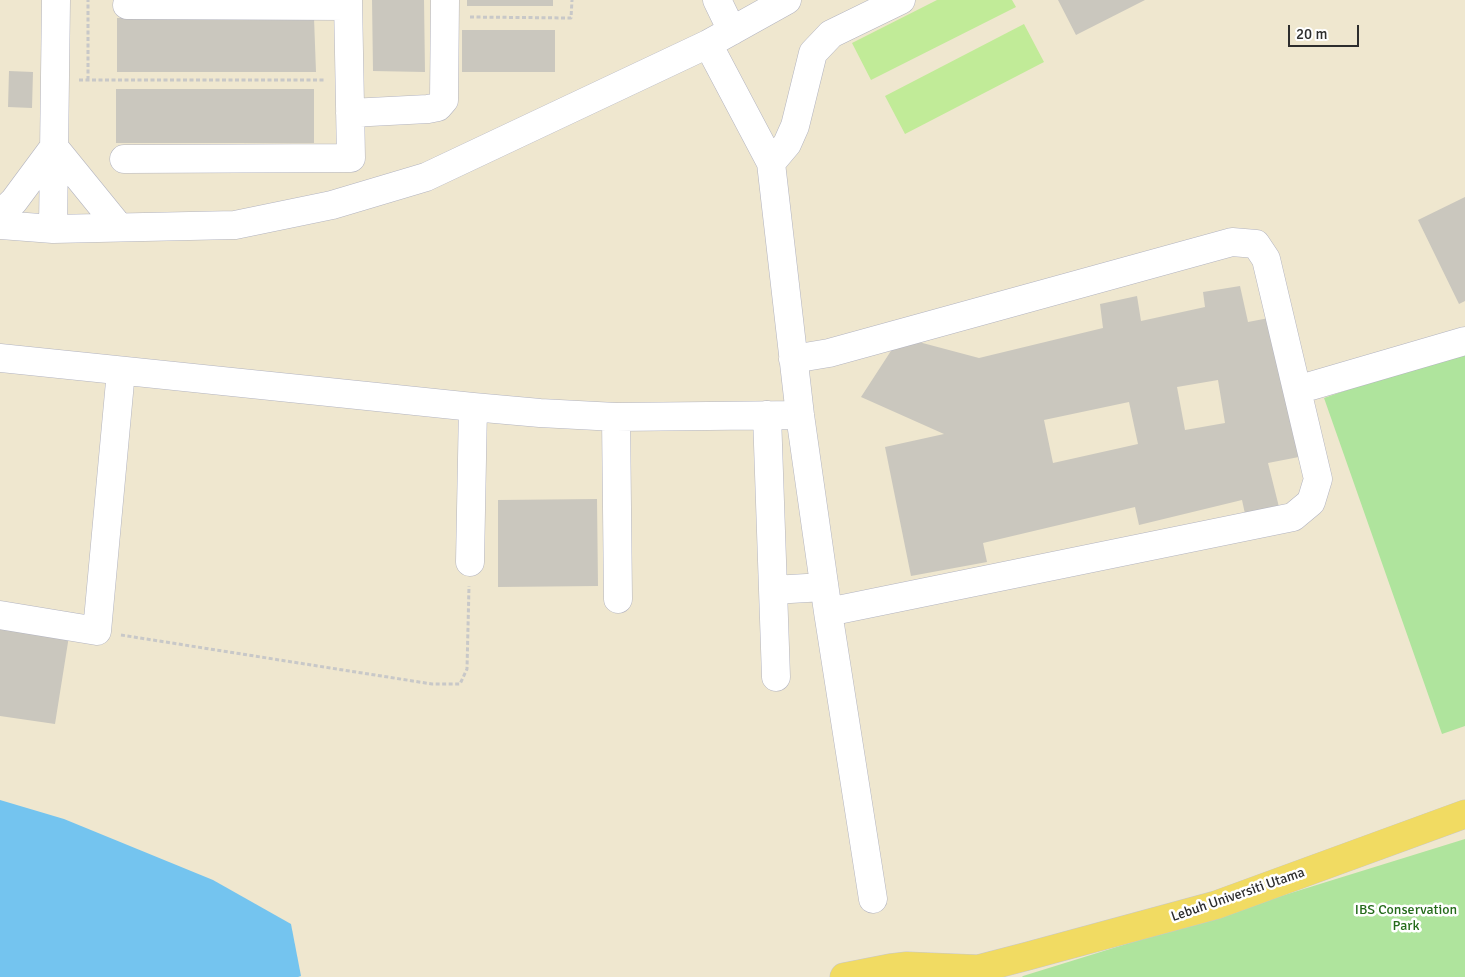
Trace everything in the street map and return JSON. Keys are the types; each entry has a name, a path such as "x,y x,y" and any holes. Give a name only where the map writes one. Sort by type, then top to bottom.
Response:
{"main road":[{"name":"Lebuh Universiti Utama","path":"844,977 890,968 916,972 972,973 1216,905 1465,814"},
{"path":"1005,977 1028,956"}],"street":[{"path":"53,229 56,0"},
{"path":"350,113 428,109 438,107 444,100 445,0"},
{"path":"717,0 732,31"},
{"path":"0,225 53,229 235,225 332,205 426,177 708,44 787,0"},
{"path":"771,164 787,144 795,126 813,53 831,34 901,0"},
{"path":"124,159 351,158 348,3 127,5"},
{"path":"708,44 771,164 800,415 872,899"},
{"path":"0,214 14,201 54,147"},
{"path":"54,147 120,228"},
{"path":"773,590 826,599 1293,517 1311,502 1318,479 1266,259 1256,244 1232,242 829,353 793,359"},
{"path":"1297,390 1465,341"},
{"path":"0,358 473,407 616,417 800,415"},
{"path":"0,616 97,631 121,371"},
{"path":"470,562 473,407"},
{"path":"767,415 776,677"},
{"path":"616,417 618,599"}],"path":[{"path":"88,0 88,80 326,80"},
{"path":"470,17 571,18 572,0"},
{"path":"97,631 432,684 460,684 467,669 470,562"}],"shaded area":[{"path":"0,0 1465,0 1465,977 0,977"}],"green space":[{"path":"937,0 1012,0 1016,7 871,80 852,43"},
{"path":"1024,24 1044,62 905,134 885,96"},
{"path":"1465,349 1465,726 1442,734 1324,398"},
{"name":"IBS Conservation Park","path":"1465,839 1465,977 1022,977 1023,976"}],"water":[{"path":"0,800 64,819 213,880 291,924 301,976 0,977"}],"building":[{"path":"372,0 424,0 425,72 373,71"},
{"path":"467,0 553,0 553,6 467,6"},
{"path":"1058,0 1145,0 1076,35"},
{"path":"117,18 314,18 316,72 117,72"},
{"path":"462,30 555,30 555,72 462,72"},
{"path":"9,71 33,72 32,108 8,107"},
{"path":"116,89 314,89 314,143 116,143"},
{"path":"1465,197 1465,301 1459,304 1418,220"},
{"path":"1240,286 1248,322 1274,317 1304,456 1268,463 1281,515 1247,523 1242,500 1139,525 1135,507 983,543 987,562 911,576 885,447 944,434 861,397 900,337 979,358 1103,328 1100,304 1137,296 1141,321 1205,307 1203,292","holes":["1218,380 1225,423 1185,430 1177,387","1129,402 1138,444 1053,463 1044,420"]},
{"path":"597,499 598,586 498,587 498,500"},
{"path":"0,625 69,636 55,724 0,716"}]}
